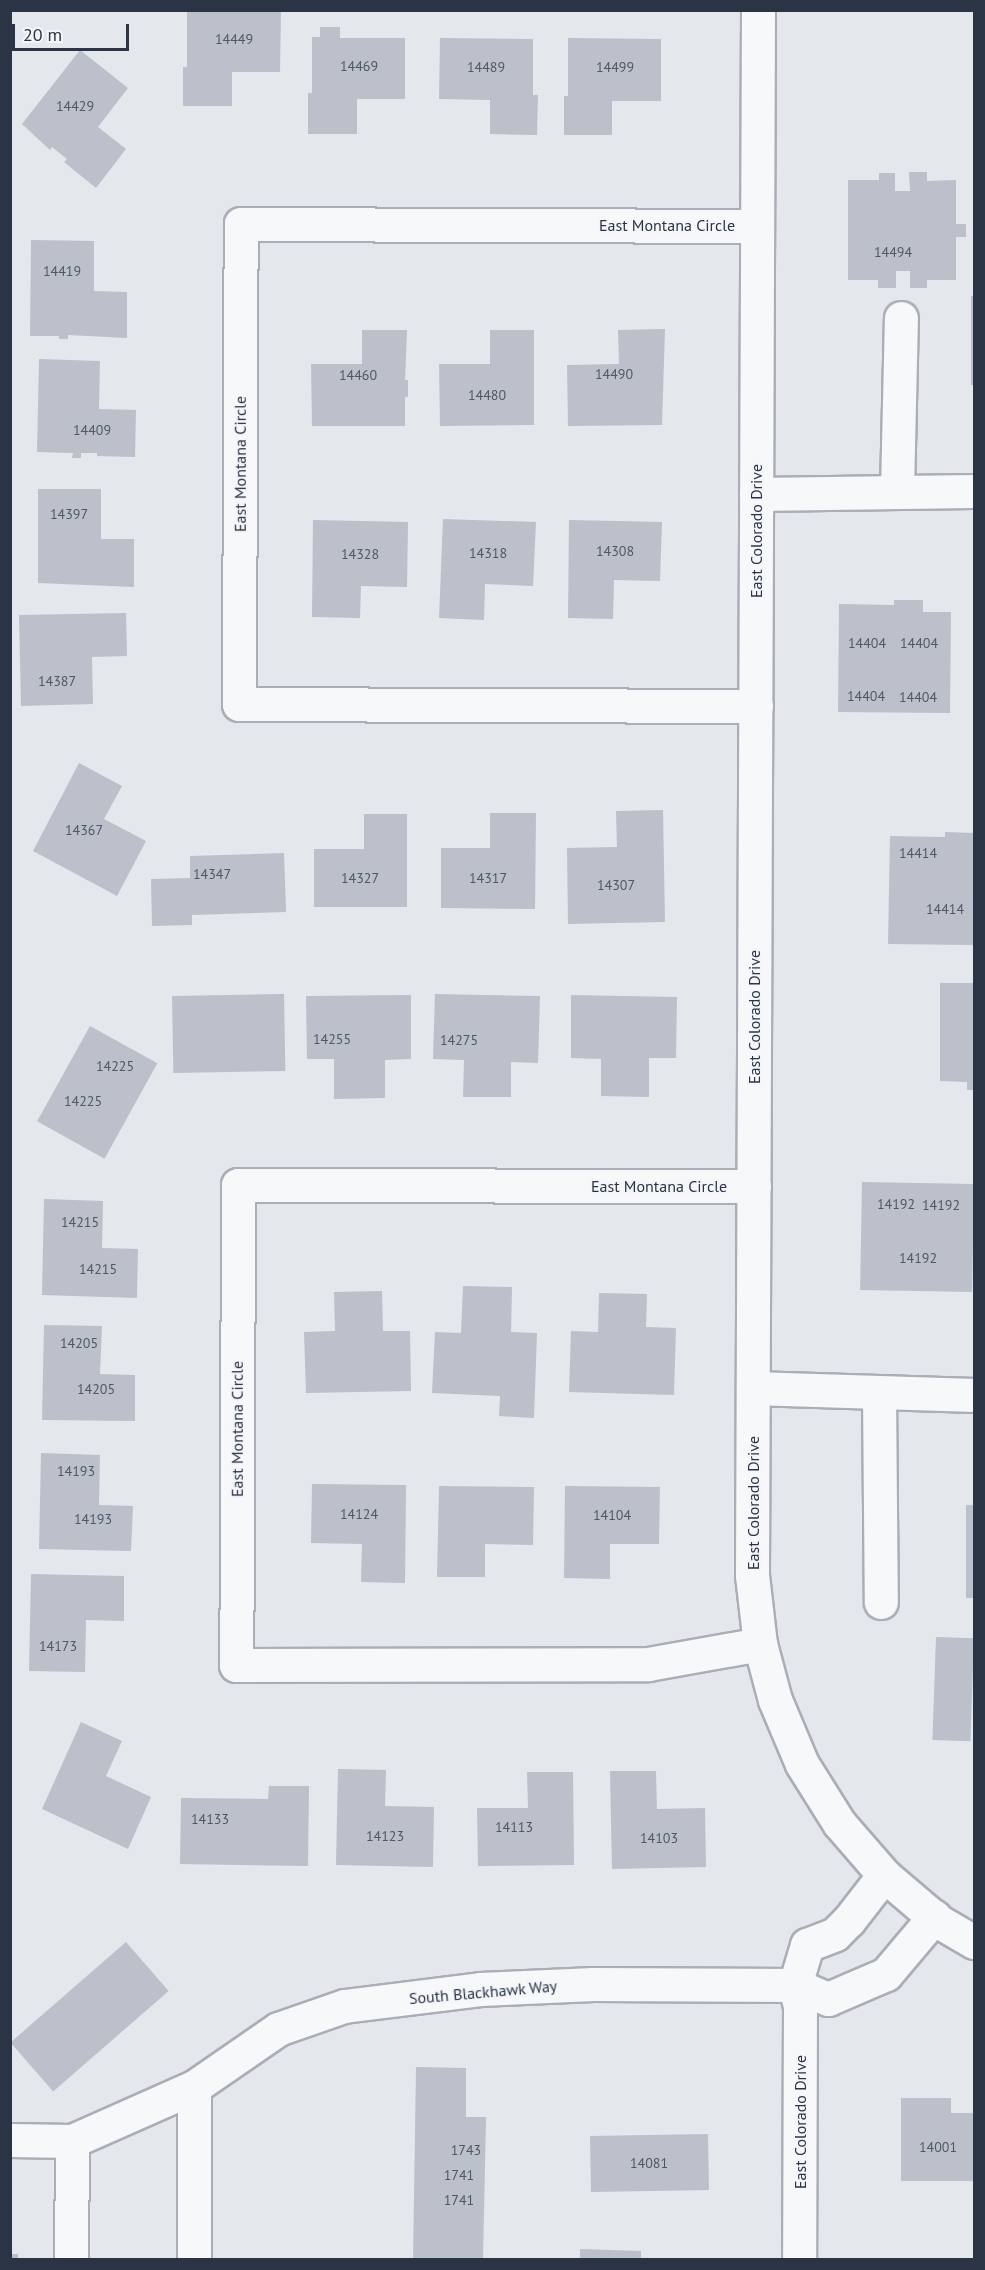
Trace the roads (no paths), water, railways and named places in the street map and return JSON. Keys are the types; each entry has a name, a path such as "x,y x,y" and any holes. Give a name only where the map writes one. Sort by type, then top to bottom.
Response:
{"street":[{"name":"East Colorado Drive","path":"758,10 752,1575 760,1644 775,1700 802,1764 839,1823 885,1875 934,1917 975,1942"},
{"name":"East Montana Circle","path":"756,706 239,704 239,692 241,224 757,226"},
{"path":"897,492 901,318"},
{"path":"756,495 975,492"},
{"name":"East Montana Circle","path":"754,1186 238,1185 236,1665 648,1664 760,1644"},
{"path":"753,1388 975,1395"},
{"path":"879,1392 881,1602"},
{"path":"795,1985 807,1945 835,1934 885,1875"},
{"name":"South Blackhawk Way","path":"10,2140 72,2141 194,2087 278,2029 344,2006 480,1989 593,1984 795,1985 828,1999 886,1974 934,1917"},
{"name":"East Colorado Drive","path":"795,1985 800,2007 799,2259"},
{"path":"194,2087 194,2259"},
{"path":"71,2259 72,2141"}]}
